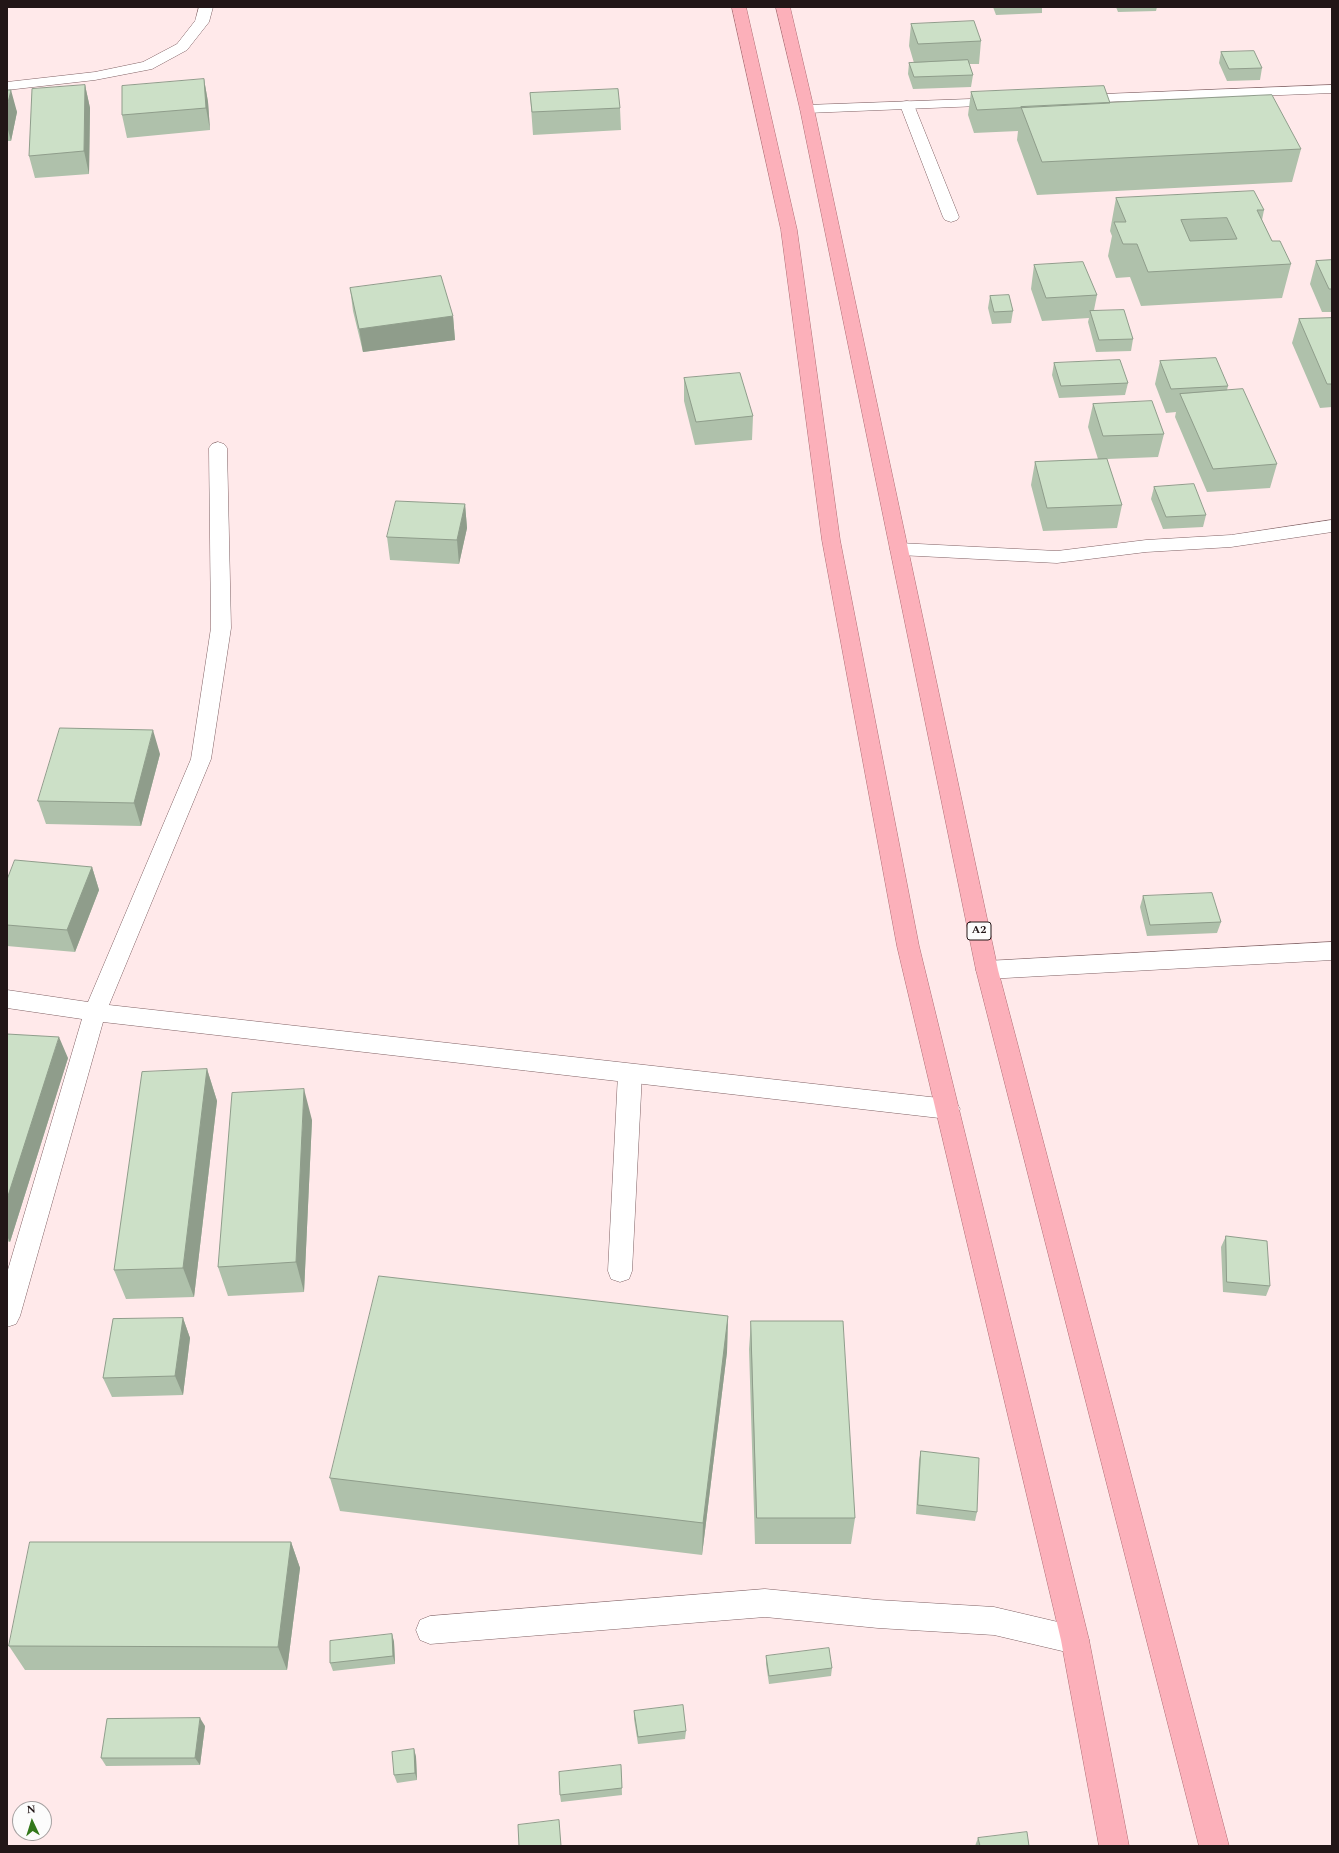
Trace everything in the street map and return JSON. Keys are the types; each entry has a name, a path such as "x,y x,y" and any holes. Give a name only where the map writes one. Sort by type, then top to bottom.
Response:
{"highway":[{"path":"739,7 790,230 834,556 908,946 1075,1640 1114,1846"},
{"name":"A2","path":"783,7 807,109 987,970 1214,1846"}],"street":[{"path":"7,86 95,76 147,66 182,47 202,22 206,7"},
{"path":"1064,99 1332,89"},
{"path":"807,109 1009,101"},
{"path":"907,105 951,218"},
{"path":"7,1316 95,1012 201,759 221,628 218,448"},
{"path":"899,549 1057,557 1146,546 1230,541 1332,526"},
{"path":"987,970 1332,951"},
{"path":"7,998 95,1012 948,1109"},
{"path":"620,1271 630,1074"},
{"path":"430,1630 764,1603 878,1614 994,1621 1075,1640"}],"building":[{"path":"974,21 981,41 918,44 911,24"},
{"path":"1254,51 1262,68 1229,69 1221,52"},
{"path":"968,60 973,75 914,77 909,63"},
{"path":"204,79 206,108 122,115 122,86"},
{"path":"85,85 84,151 29,156 32,89"},
{"path":"1104,86 1110,103 977,110 971,92"},
{"path":"618,89 620,108 532,112 530,93"},
{"path":"7,90 11,90 7,107"},
{"path":"1272,95 1301,149 1042,162 1021,107"},
{"path":"1254,191 1264,210 1257,210 1272,241 1280,241 1291,264 1148,272 1137,244 1123,244 1114,222 1126,222 1116,198","holes":["1227,218 1237,239 1190,241 1181,220"]},
{"path":"1332,260 1332,289 1329,289 1316,261"},
{"path":"1083,262 1097,295 1046,298 1034,265"},
{"path":"441,276 453,316 359,329 350,288"},
{"path":"1009,295 1013,311 994,312 990,296"},
{"path":"1124,310 1133,339 1099,340 1090,311"},
{"path":"1332,318 1332,384 1327,384 1299,319"},
{"path":"1216,358 1228,386 1171,389 1160,361"},
{"path":"1120,360 1128,383 1061,386 1054,363"},
{"path":"740,373 753,416 696,422 684,378"},
{"path":"1243,389 1277,464 1213,469 1180,394"},
{"path":"1152,401 1164,434 1103,436 1093,404"},
{"path":"1107,459 1122,505 1047,508 1035,462"},
{"path":"1194,484 1206,515 1166,517 1154,487"},
{"path":"396,501 465,504 457,540 387,537"},
{"path":"60,728 153,730 134,803 38,801"},
{"path":"15,860 92,867 67,930 7,925 7,880"},
{"path":"1212,893 1221,922 1150,925 1143,896"},
{"path":"7,1034 59,1037 7,1199"},
{"path":"207,1069 183,1268 114,1270 142,1072"},
{"path":"304,1089 296,1262 218,1267 232,1093"},
{"path":"1226,1236 1267,1241 1270,1286 1227,1282"},
{"path":"379,1276 728,1316 703,1523 330,1478"},
{"path":"183,1318 175,1376 103,1378 113,1319"},
{"path":"751,1321 843,1321 855,1518 757,1518"},
{"path":"921,1451 979,1458 977,1512 918,1505"},
{"path":"30,1542 291,1542 278,1647 9,1646"},
{"path":"392,1634 393,1656 330,1663 330,1641"},
{"path":"829,1648 832,1668 769,1676 766,1656"},
{"path":"683,1705 686,1731 638,1737 634,1711"},
{"path":"200,1718 195,1758 101,1758 107,1719"},
{"path":"414,1749 415,1773 394,1775 392,1752"},
{"path":"621,1765 622,1788 560,1795 559,1772"},
{"path":"559,1820 561,1846 519,1846 518,1825"},
{"path":"1027,1832 1029,1846 980,1846 978,1838"}]}
